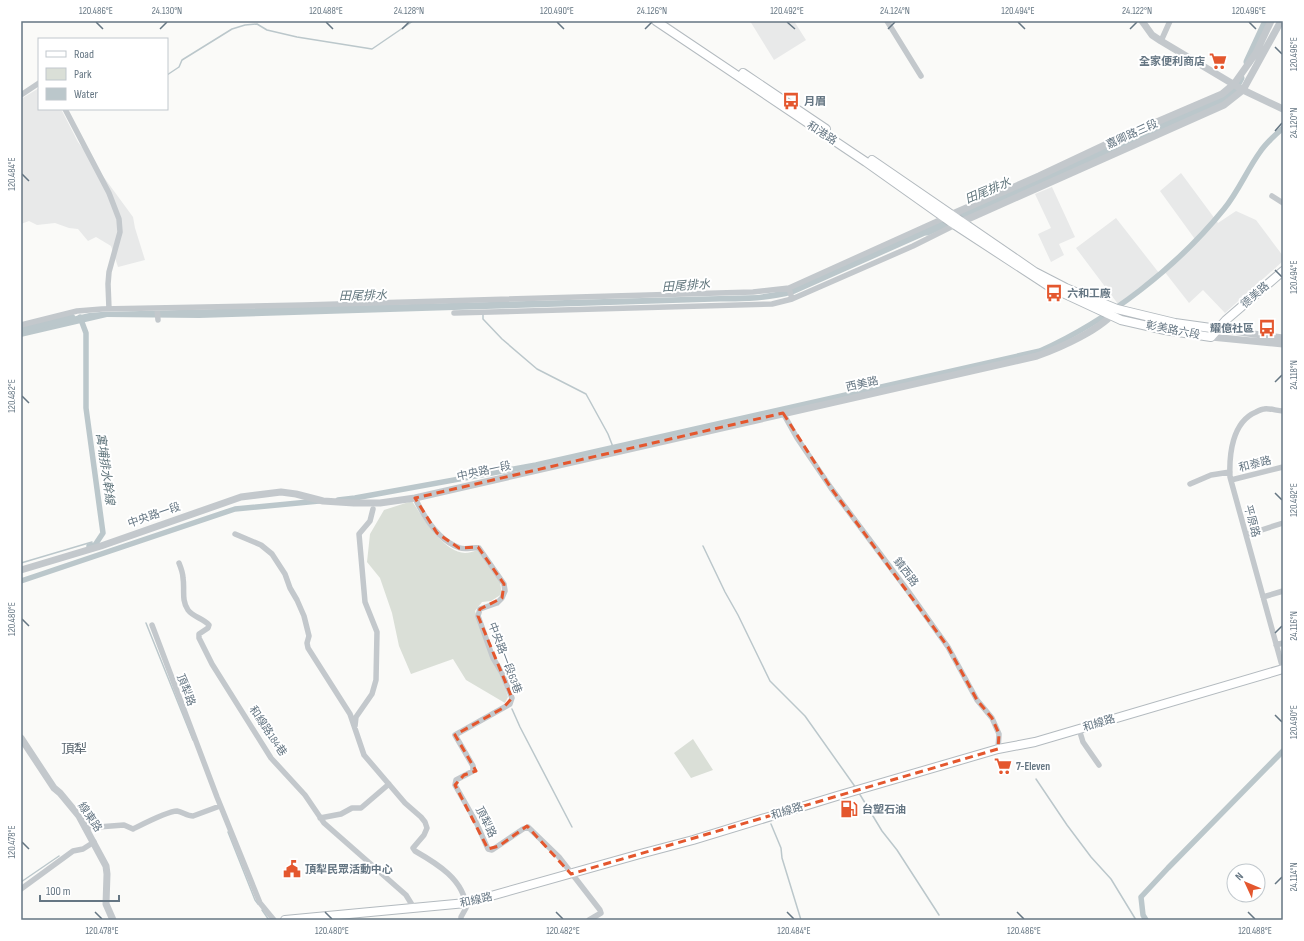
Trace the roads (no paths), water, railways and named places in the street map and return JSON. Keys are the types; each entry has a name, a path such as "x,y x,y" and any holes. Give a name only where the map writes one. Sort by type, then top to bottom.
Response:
{"main road":[{"name":"和港路","path":"656,21 953,220 1035,272 1111,310"},
{"name":"和港路","path":"665,21 953,220"},
{"name":"德美路","path":"1211,337 1226,320 1283,271"},
{"name":"彰美路六段","path":"1111,310 1218,329"},
{"name":"彰美路六段","path":"1111,310 1121,320 1166,330 1211,337"},
{"path":"1166,330 1168,321"},
{"name":"和線路","path":"285,920 466,904 693,840 998,749 1035,742 1283,669"}],"street":[{"path":"887,21 921,76"},
{"path":"1142,21 1152,35 1161,41 1239,87 1283,109"},
{"path":"1161,41 1170,21"},
{"name":"嘉卿路三段","path":"953,220 1124,136 1239,87 1271,21"},
{"name":"嘉卿路三段","path":"953,220 1224,105 1239,87 1281,21"},
{"path":"21,95 38,84"},
{"path":"66,110 109,193 119,219 120,232 109,272 109,309"},
{"path":"1272,196 1283,202"},
{"path":"21,325 77,311 109,309 311,305 753,292 788,288 953,220"},
{"path":"454,313 772,304 792,300 913,246 953,220"},
{"path":"788,288 792,300"},
{"path":"157,308 158,320"},
{"name":"西美路","path":"601,456 783,413 1037,356 1075,340 1111,310"},
{"name":"彰美路六段","path":"1218,329 1283,338"},
{"name":"彰美路六段","path":"1211,337 1283,344"},
{"name":"平原路","path":"1283,411 1264,409 1248,415 1237,429 1232,446 1230,472 1283,669"},
{"name":"鎮西路","path":"783,413 797,438 831,488 948,647 977,700 992,718 999,734 998,749"},
{"name":"中央路一段","path":"21,570 101,546 241,497 281,492 323,501 380,503 415,498 601,456"},
{"name":"和泰路","path":"1231,480 1283,467"},
{"path":"1190,484 1211,475 1230,472"},
{"name":"中央路一段63巷","path":"415,498 437,533 459,548 478,548 504,584 505,592 502,598 497,603 480,609 478,616 493,658 502,673 512,698 510,704 455,735"},
{"path":"355,728 356,718 372,694 376,680 377,632 365,602 359,534 370,521 373,508"},
{"path":"1246,535 1283,523"},
{"path":"235,534 261,545 272,554 285,574 290,588 304,616 309,636 307,644 308,648 350,714 364,755 404,803 425,822 427,828 424,835 413,848 415,851 437,864 453,880 463,893 466,908 461,916 461,920"},
{"name":"和線路184巷","path":"179,562 184,580 184,602 187,609 208,625 208,628 198,636 212,664 271,758 305,795 329,829 406,895 414,908"},
{"path":"1263,597 1283,591"},
{"name":"頂犁路","path":"152,625 220,806 260,903 274,920"},
{"path":"1276,645 1283,643"},
{"path":"1079,729 1083,742 1099,765"},
{"name":"頂犁路","path":"455,735 473,766 473,771 456,780 455,785 476,822 488,849 492,850 496,848 528,827 559,857 571,874"},
{"name":"線東路","path":"21,738 54,788 79,816 94,842 106,866 106,904 113,920"},
{"path":"320,818 341,814 352,808 361,808 388,784"},
{"path":"85,828 124,825 133,829 160,816 176,811 188,816 193,816 220,806"},
{"path":"21,889 73,852 94,842"},
{"path":"571,874 600,910 601,913 589,920"}],"water":[{"path":"934,224 940,229 794,294 771,299 199,318 107,317 21,337 21,329 89,313 101,312 758,295 788,290"}],"waterway":[{"path":"168,74 179,67 182,60 232,29 245,25 257,24 267,30 297,37 372,49 413,21"},
{"name":"田尾排水","path":"1248,62 1267,21"},
{"name":"田尾排水","path":"927,231 1067,170 1207,106 1232,93 1240,78"},
{"path":"338,500 536,465 1040,351 1091,324 1116,308 1140,290 1185,251 1224,209 1262,149 1283,128"},
{"path":"483,314 483,319 502,339 537,369 586,394 608,434 613,447"},
{"name":"寓埔排水幹線","path":"80,317 86,333 86,408 103,533 95,545 89,546"},
{"name":"田尾排水","path":"21,329 71,318"},
{"path":"21,581 235,509 319,501"},
{"name":"寓埔排水幹線","path":"21,563 92,542"},
{"path":"703,546 770,681 805,716 856,788"},
{"path":"146,623 193,740"},
{"path":"512,709 572,827"},
{"path":"1146,920 1143,915 1141,897 1283,751"},
{"path":"1036,779 1067,825 1091,857 1111,879 1136,920"},
{"path":"859,793 882,831 897,850 939,915"},
{"path":"771,824 781,848 782,858 801,920"},
{"path":"228,832 255,900 258,904"},
{"path":"21,882 59,856"},
{"path":"262,910 269,920"}],"place":[{"name":"全家便利商店","path":"1218,61"},
{"name":"月眉","path":"791,101"},
{"name":"六和工廠","path":"1054,293"},
{"name":"耀億社區","path":"1267,328"},
{"name":"7-Eleven","path":"1003,766"},
{"name":"台塑石油","path":"849,809"},
{"name":"頂犁民眾活動中心","path":"292,869"}],"district":[{"name":"頂犁","path":"74,749"}]}
